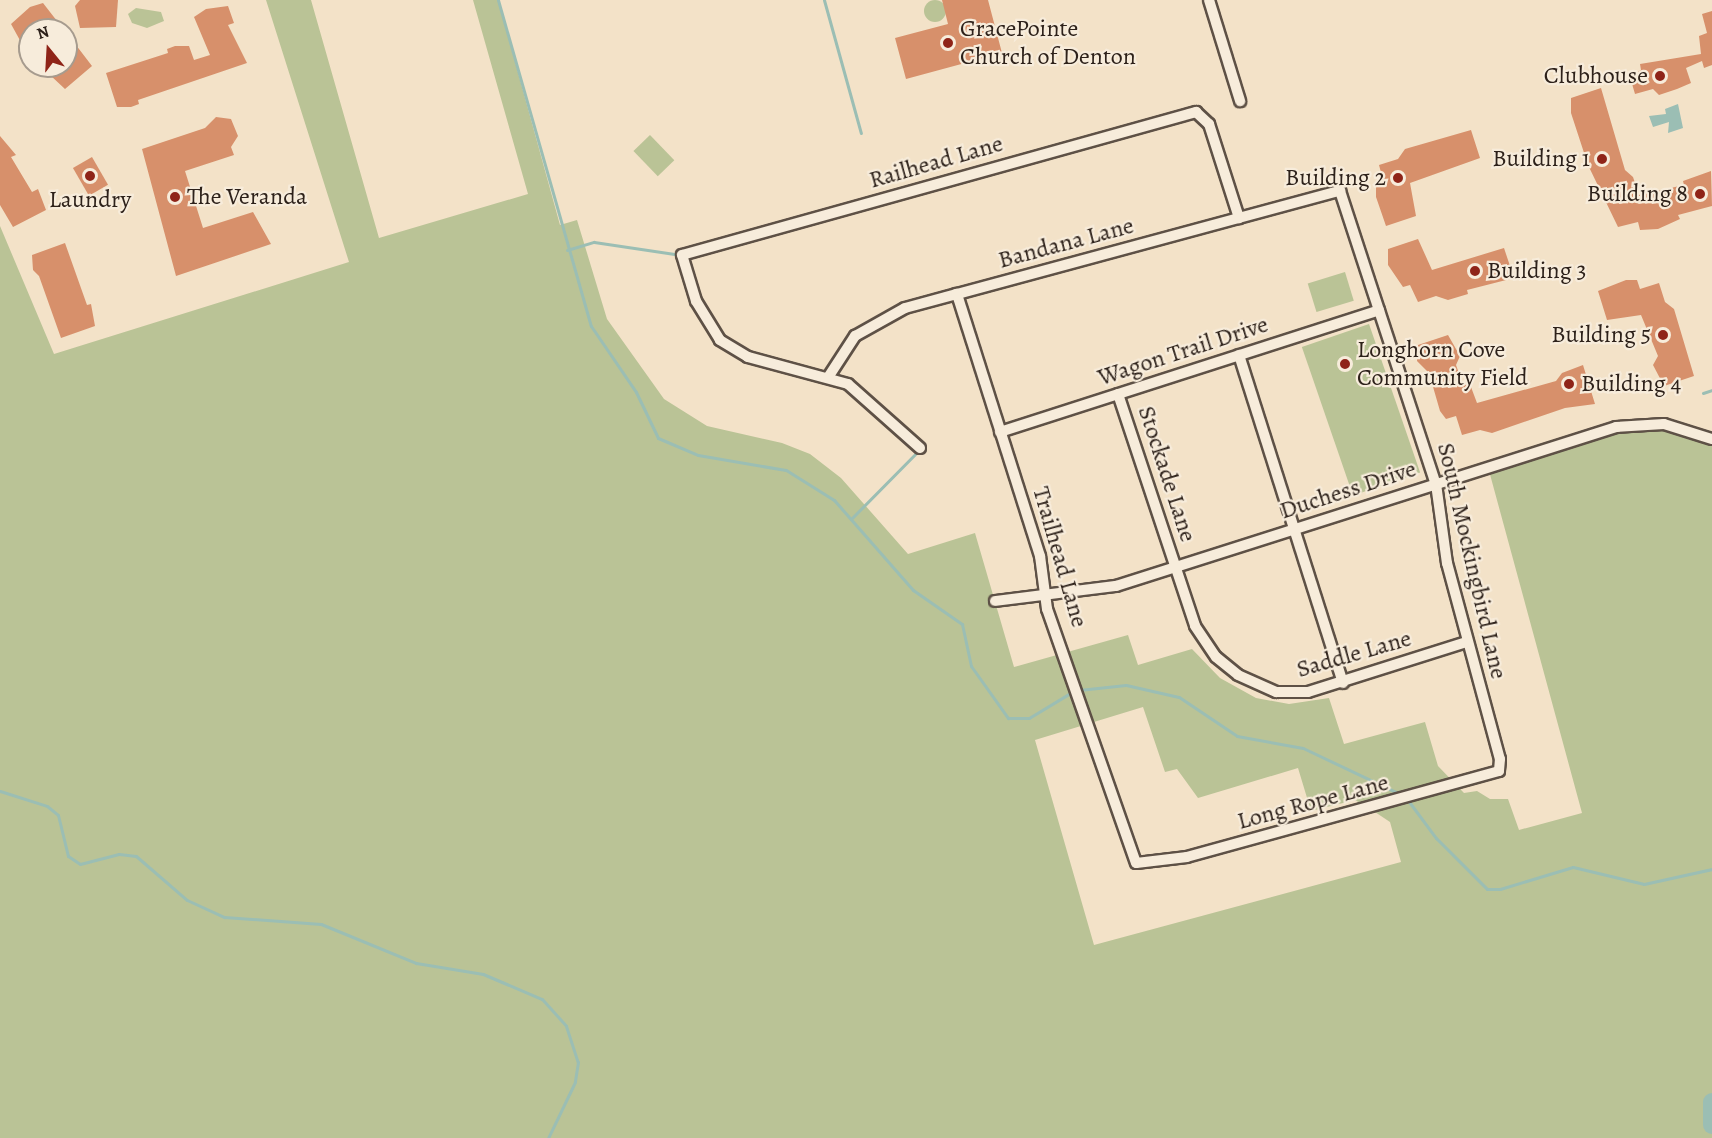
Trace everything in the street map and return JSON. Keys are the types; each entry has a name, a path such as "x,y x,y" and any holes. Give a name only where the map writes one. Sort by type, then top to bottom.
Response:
{"street":[{"path":"1209,0 1240,101"},
{"name":"Railhead Lane","path":"829,376 748,357 720,340 696,301 682,255 1201,113 1212,131 1239,218"},
{"name":"Bandana Lane","path":"829,376 848,343 873,323 957,294 1340,191"},
{"name":"South Mockingbird Lane","path":"1340,191 1436,484 1447,563 1499,771"},
{"name":"Trailhead Lane","path":"957,294 1040,556 1044,592 1136,863"},
{"name":"Wagon Trail Drive","path":"1000,432 1379,310"},
{"path":"1239,355 1343,683"},
{"path":"829,376 873,402 920,448"},
{"name":"Stockade Lane","path":"1118,394 1176,567"},
{"name":"Duchess Drive","path":"995,601 1044,592 1101,590 1625,425 1664,424 1712,440"},
{"name":"Saddle Lane","path":"1176,567 1200,637 1238,675 1276,692 1308,692 1343,683 1467,642"},
{"name":"Long Rope Lane","path":"1136,863 1187,857 1458,785 1499,771"}],"green space":[{"path":"266,0 311,0 379,238 528,194 473,0 498,0 560,225 577,220 607,319 664,399 707,426 782,443 810,454 841,478 908,554 975,533 1014,667 1128,635 1138,665 1192,649 1220,678 1256,698 1289,704 1329,698 1344,744 1425,722 1438,766 1464,793 1477,791 1490,799 1508,799 1519,830 1582,813 1488,467 1643,423 1712,439 1712,1138 0,1138 0,226 54,354 349,262","holes":["1143,707 1165,772 1177,769 1198,798 1298,768 1311,811 1355,800 1390,822 1401,862 1094,945 1035,740"]},
{"path":"935,0 945,7 946,11 939,21 935,22 925,15 924,11 931,1"},
{"path":"136,8 161,12 164,21 147,28 132,23 128,14"},
{"path":"650,135 674,160 658,176 633,151"},
{"path":"1345,272 1354,301 1316,312 1308,283"},
{"path":"1369,324 1420,472 1353,496 1302,347"}],"water":[{"path":"1678,104 1683,128 1668,133 1669,122 1653,127 1649,116 1666,114 1665,109"}],"building":[{"path":"80,0 118,0 116,27 80,28 75,6"},
{"name":"GracePointe Church of Denton","path":"942,0 988,0 1002,53 906,79 895,38 948,24"},
{"path":"43,3 55,18 18,18 18,37 11,24 30,7"},
{"path":"228,6 234,23 228,25 247,63 138,100 139,104 131,107 117,107 106,73 168,53 167,49 175,46 189,46 194,60 210,55 194,17 206,9"},
{"name":"Clubhouse","path":"1712,11 1712,65 1704,68 1702,61 1686,68 1691,83 1677,89 1659,95 1653,89 1635,94 1630,77 1641,70 1640,64 1701,54 1699,36 1707,33 1702,14"},
{"path":"78,48 92,66 78,78"},
{"path":"53,78 78,78 65,89"},
{"name":"Building 1","path":"1601,88 1625,170 1633,177 1639,195 1684,185 1683,181 1711,171 1712,206 1678,215 1680,219 1658,229 1640,230 1638,222 1618,227 1588,165 1571,113 1571,98"},
{"name":"The Veranda","path":"216,117 231,119 238,136 231,147 234,155 185,171 203,228 253,212 271,244 176,276 142,149 205,128"},
{"name":"Building 2","path":"1471,130 1480,158 1410,183 1416,216 1386,226 1376,197 1376,186 1384,184 1379,165 1398,159 1405,149"},
{"path":"0,136 16,155 11,157 32,192 38,189 46,210 13,227 0,205"},
{"name":"Laundry","path":"92,157 108,185 89,196 73,168"},
{"name":"Building 3","path":"1418,239 1432,270 1504,248 1514,278 1467,290 1468,294 1448,300 1436,296 1418,302 1410,285 1403,287 1388,265 1388,249"},
{"path":"65,243 87,305 91,304 95,326 61,338 39,276 33,270 32,255"},
{"name":"Building 5","path":"1626,280 1637,280 1640,289 1659,283 1665,302 1674,309 1694,376 1664,386 1653,365 1658,356 1641,315 1607,320 1598,291"},
{"name":"Building 4","path":"1448,335 1460,356 1456,365 1462,382 1471,387 1477,403 1556,381 1562,373 1583,365 1595,404 1565,408 1492,433 1480,430 1462,435 1456,416 1446,419 1440,411 1429,373 1417,361 1418,345"}],"waterway":[{"path":"498,0 591,326 636,392 658,438 698,455 786,470 834,500 913,590 962,624 971,666 1008,718 1029,718 1072,692"},
{"path":"824,0 861,133"},
{"path":"567,250 594,242 681,255"},
{"path":"1703,393 1712,390"},
{"path":"851,519 919,450"},
{"path":"1079,690 1126,685 1179,697 1237,736 1303,748 1402,795"},
{"path":"0,791 47,806 58,815 68,856 80,864 119,854 136,856 187,900 224,917 321,924 416,963 483,974 542,999 566,1026 578,1062 575,1082 548,1138"},
{"path":"1407,799 1436,838 1487,889 1500,889 1573,867 1644,884 1712,869"},
{"path":"1712,1102 1712,1125"}],"place":[{"name":"GracePointe Church of Denton","path":"948,43"},
{"name":"Clubhouse","path":"1660,76"},
{"name":"Building 1","path":"1602,159"},
{"name":"Laundry","path":"90,176"},
{"name":"Building 2","path":"1398,178"},
{"name":"Building 8","path":"1700,194"},
{"name":"The Veranda","path":"175,197"},
{"name":"Building 3","path":"1475,271"},
{"name":"Building 5","path":"1663,335"},
{"name":"Longhorn Cove Community Field","path":"1345,364"},
{"name":"Building 4","path":"1569,384"}]}
